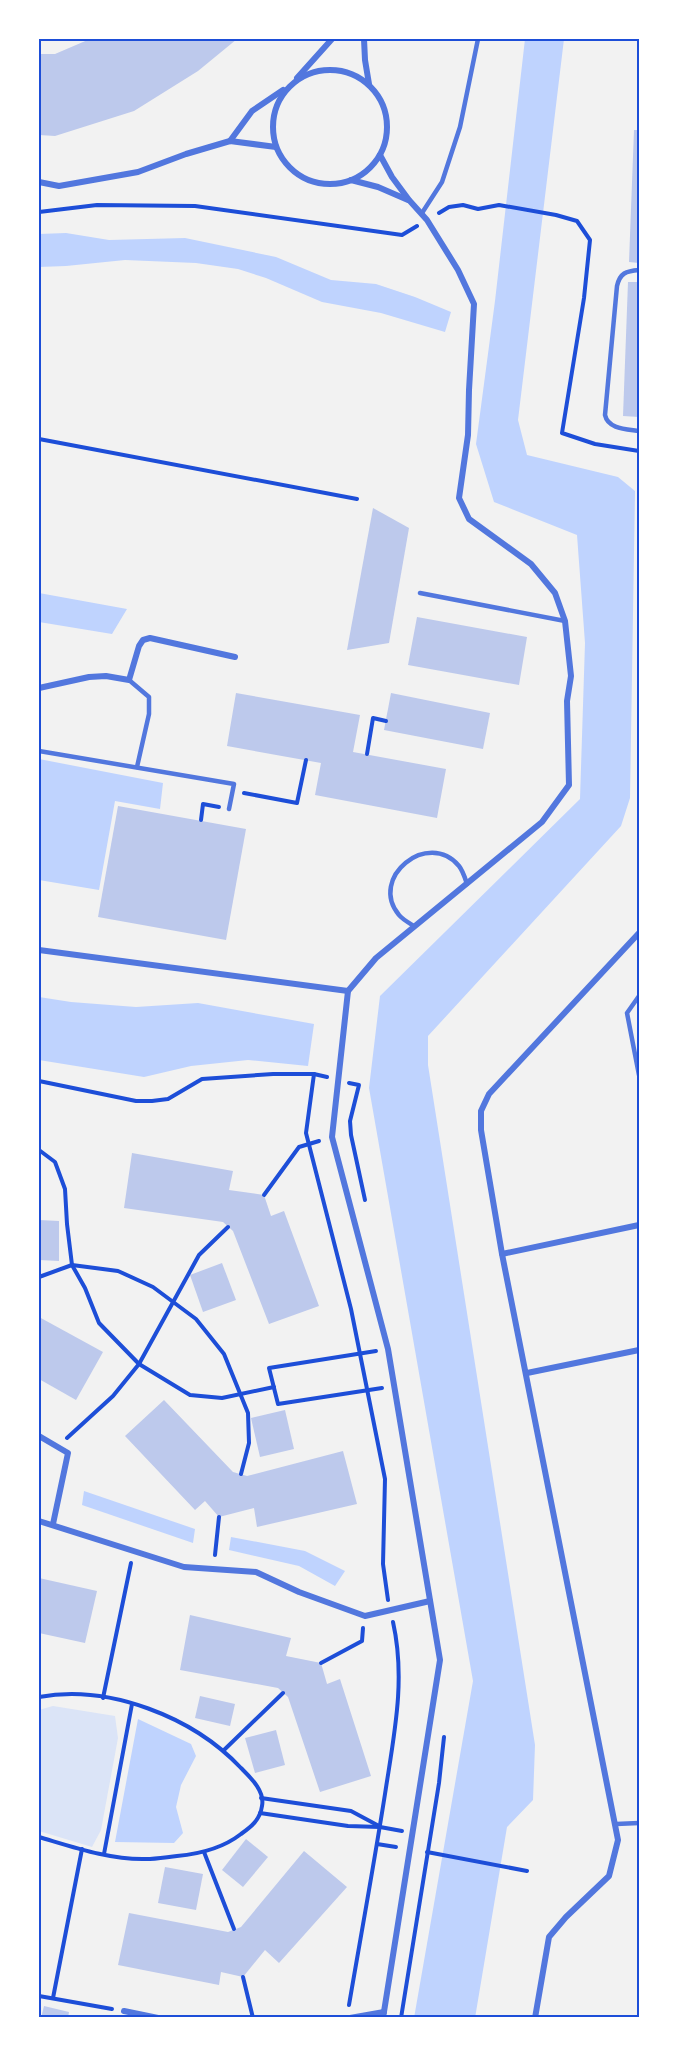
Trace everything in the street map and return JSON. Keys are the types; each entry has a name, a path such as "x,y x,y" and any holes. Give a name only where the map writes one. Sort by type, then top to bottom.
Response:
{"street":[{"path":"230,141 252,111 291,84 300,77 316,70 334,69 353,74 369,84 381,99 387,117 387,137 380,155 368,170 351,180 332,184 312,182 294,173 281,158 273,140 272,120 277,103 291,84 332,39"},
{"path":"364,39 364,60 369,84"},
{"path":"39,183 59,186 138,172 230,141 276,147"},
{"path":"350,2018 383,2015 440,1660 388,1349 332,1137 348,992 376,958 542,822 569,785 567,702 571,676 565,621 555,593 531,564 468,519 459,498 468,435 474,303 458,270 422,213 392,177 380,155"},
{"path":"351,180 409,200"},
{"path":"39,688 89,677 106,676 129,680 139,646 143,640 150,638 235,657"},
{"path":"535,2018 549,1937 566,1917 609,1876 618,1840 502,1254 481,1130 481,1111 489,1094 639,933"},
{"path":"39,950 348,992"},
{"path":"502,1254 639,1225"},
{"path":"527,1373 639,1350"},
{"path":"39,1436 68,1453 53,1524"},
{"path":"39,1521 184,1567 256,1572 299,1592 365,1617 430,1601"},
{"path":"124,2011 158,2018"}],"lane":[{"path":"422,213 442,183 446,171 460,127 478,39"},
{"path":"639,270 625,272 619,278 617,286 605,415 606,421 612,426 639,431"},
{"path":"420,593 565,621"},
{"path":"129,680 149,697 149,714 137,767"},
{"path":"39,751 234,784 229,809"},
{"path":"414,926 398,914 391,896 393,876 406,860 424,853 444,855 459,867 467,884"},
{"path":"639,996 627,1013 639,1075"},
{"path":"616,1824 639,1822"}],"path":[{"path":"39,212 98,205 195,206 402,235"},
{"path":"448,207 463,205 478,209 499,205 577,221 590,240 584,297 562,433 595,444 639,451"},
{"path":"39,439 357,499"},
{"path":"367,754 373,718 386,720"},
{"path":"233,790 297,803 306,760"},
{"path":"201,820 203,804 229,809"},
{"path":"314,1074 306,1133 348,1298 385,1479 382,1564 398,1646 400,1672 396,1720 380,1827 349,2007"},
{"path":"39,1081 136,1101 168,1099 202,1079 240,1075 314,1074 358,1085 350,1121 366,1205"},
{"path":"264,1195 299,1147 332,1137"},
{"path":"39,1150 55,1162 65,1189 72,1265 85,1288 99,1323 139,1364 190,1395 222,1398 274,1387"},
{"path":"58,1447 113,1396 139,1364 199,1255 228,1227"},
{"path":"39,1277 72,1265 118,1271 153,1287 196,1319 224,1354 248,1413 249,1443 241,1474"},
{"path":"388,1349 269,1368 278,1404 394,1386"},
{"path":"214,1569 219,1517"},
{"path":"103,1698 134,1550"},
{"path":"321,1663 362,1641 365,1617"},
{"path":"39,1697 74,1693 161,1712 198,1732 224,1750 258,1787 263,1805 256,1823 236,1839 204,1852 144,1859 82,1850 39,1837"},
{"path":"224,1750 283,1693"},
{"path":"104,1854 132,1704"},
{"path":"400,2018 439,1783 445,1728"},
{"path":"261,1798 351,1810 380,1827"},
{"path":"260,1813 348,1826 380,1827"},
{"path":"53,1998 82,1850"},
{"path":"204,1852 234,1929"},
{"path":"427,1852 527,1871"},
{"path":"243,1977 253,2018"},
{"path":"39,1996 124,2011"}],"shaded area":[{"path":"53,1706 115,1716 118,1738 101,1830 92,1847 39,1831 39,1710"}],"water":[{"path":"525,39 564,39 518,420 527,455 618,477 635,491 630,798 621,826 428,1036 428,1065 535,1745 533,1800 507,1827 475,2018 414,2018 473,1681 369,1088 380,996 580,799 585,643 577,535 494,502 476,444"},
{"path":"66,233 109,240 185,238 276,257 331,280 376,284 451,312 445,332 381,313 322,302 266,278 238,269 196,263 125,260 39,267 39,234"},
{"path":"39,593 127,609 112,634 39,622"},
{"path":"39,759 163,783 160,809 115,801 99,890 39,880"},
{"path":"39,997 136,1007 198,1003 314,1024 308,1066 248,1060 191,1066 144,1077 39,1060"},
{"path":"84,1491 195,1529 193,1543 82,1505"},
{"path":"231,1537 305,1551 345,1571 335,1586 299,1566 229,1550"},
{"path":"138,1719 191,1744 196,1756 181,1785 176,1807 183,1833 174,1843 115,1842"}],"building":[{"path":"90,39 237,39 198,71 134,111 55,136 39,135 39,54 55,54"},
{"path":"634,130 639,130 639,263 629,262"},
{"path":"628,282 639,282 639,417 623,416"},
{"path":"373,508 409,528 389,643 347,650"},
{"path":"417,617 527,637 519,685 408,665"},
{"path":"236,693 360,715 353,752 446,769 437,818 315,795 321,763 227,746"},
{"path":"391,693 490,713 483,749 384,730"},
{"path":"118,806 246,829 226,940 98,917"},
{"path":"132,1153 233,1171 229,1190 264,1195 271,1216 284,1211 319,1306 269,1324 233,1231 223,1222 124,1208"},
{"path":"39,1220 59,1221 59,1261 39,1260"},
{"path":"222,1263 236,1300 203,1312 190,1275"},
{"path":"39,1317 103,1352 76,1400 39,1379"},
{"path":"164,1400 233,1472 247,1476 343,1451 357,1504 257,1527 254,1508 219,1517 205,1501 195,1510 125,1436"},
{"path":"285,1410 294,1449 260,1457 251,1418"},
{"path":"39,1578 97,1591 85,1643 39,1633"},
{"path":"190,1615 291,1638 286,1656 321,1663 327,1684 340,1679 371,1776 320,1792 288,1697 278,1688 180,1670"},
{"path":"200,1696 235,1704 230,1726 195,1718"},
{"path":"276,1730 285,1765 255,1773 245,1738"},
{"path":"246,1839 268,1857 243,1887 222,1870"},
{"path":"304,1851 347,1887 279,1963 265,1950 243,1977 221,1972 219,1985 118,1965 129,1913 228,1932 241,1927"},
{"path":"165,1867 203,1874 196,1910 158,1903"},
{"path":"44,2006 69,2012 68,2018 41,2018"}]}
